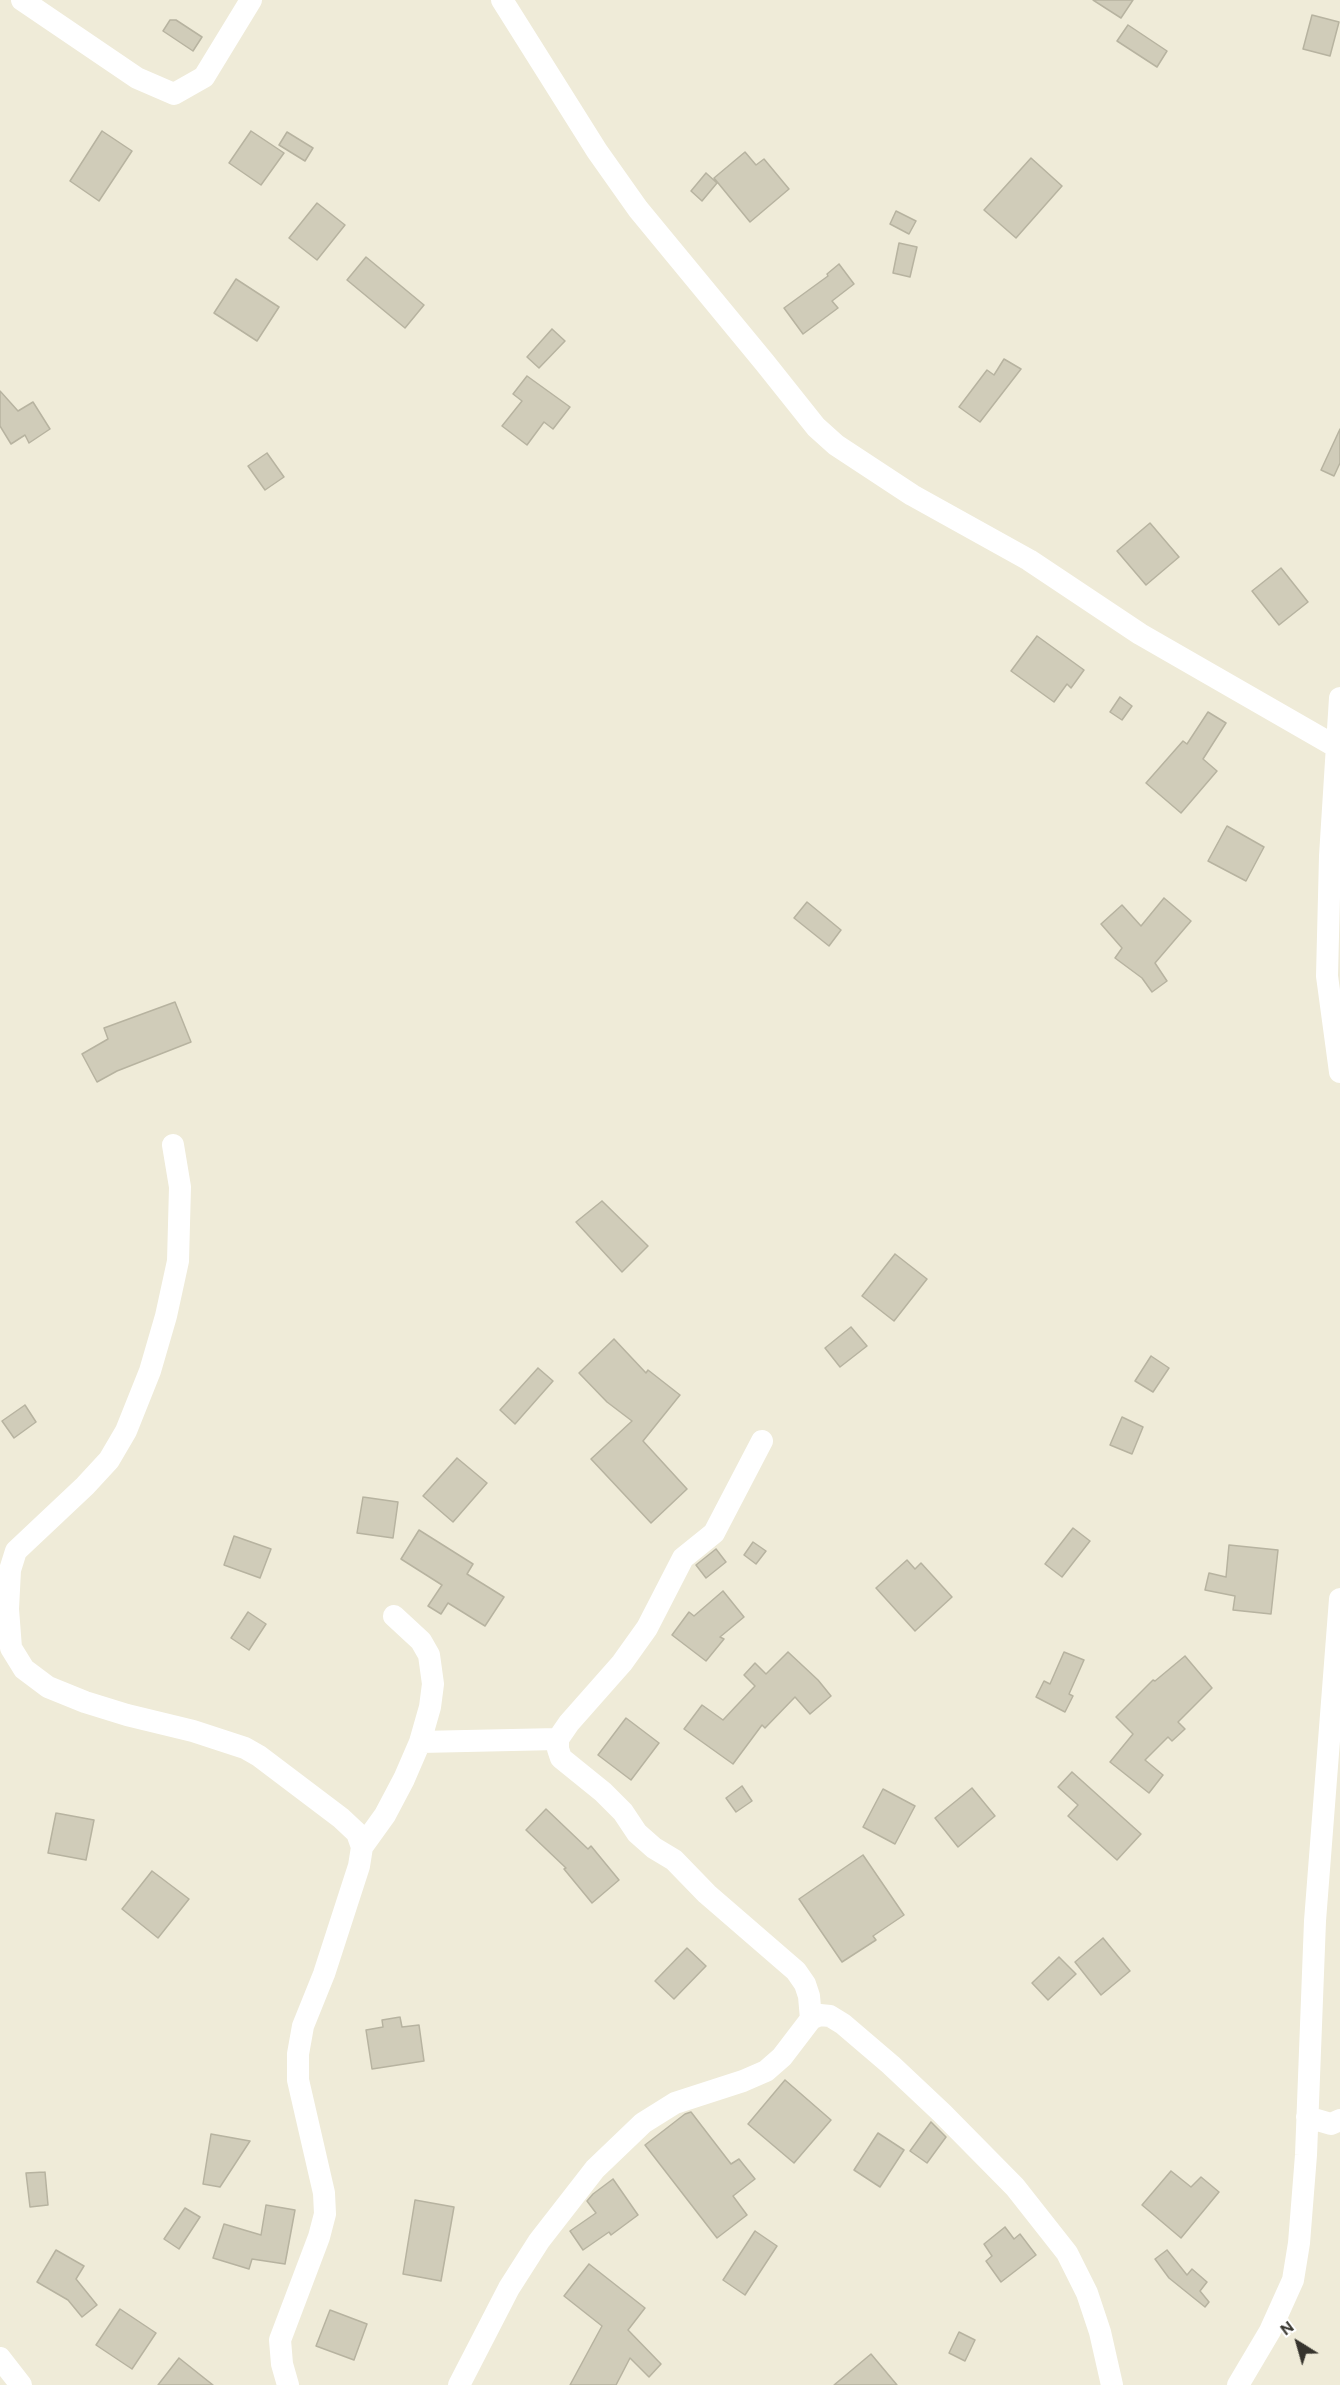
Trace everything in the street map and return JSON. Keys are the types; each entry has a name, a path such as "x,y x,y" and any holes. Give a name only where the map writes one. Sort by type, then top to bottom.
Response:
{"street":[{"path":"22,0 137,78 174,94 204,77 251,0"},
{"path":"502,0 597,151 638,209 816,427 836,445 912,495 1029,561 1140,634 1339,749"},
{"path":"1340,698 1339,749 1330,856 1327,976 1340,1072"},
{"path":"173,1145 180,1187 178,1261 166,1316 150,1371 126,1431 109,1460 16,1551 10,1570 8,1609 11,1648 24,1669 48,1687 85,1702 245,1748 341,1818 357,1833 362,1847"},
{"path":"762,1441 714,1533 683,1558 647,1628 622,1664 582,1708 558,1739 558,1749 561,1758 603,1792 623,1812 637,1833 654,1848 674,1860 707,1894 795,1971 805,1984 809,1996 811,2019"},
{"path":"1238,2385 1270,2331 1293,2280 1299,2243 1315,1921 1340,1599"},
{"path":"288,2385 282,2364 280,2340 319,2237 325,2214 324,2193 298,2080 298,2054 303,2026 324,1974 359,1866 362,1847 386,1815 404,1779 420,1742 430,1707 433,1684 429,1655 420,1641 394,1616"},
{"path":"420,1742 558,1739"},
{"path":"459,2385 509,2288 539,2241 595,2169 643,2123 675,2103 766,2071 782,2057 811,2019 820,2015 830,2016 843,2024 942,2113 1015,2187 1067,2253 1087,2293 1100,2332 1112,2385"},
{"path":"1307,2117 1331,2124 1340,2120"},
{"path":"0,2358 21,2385"}],"building":[{"path":"1093,0 1133,0 1121,18"},
{"path":"1312,15 1339,22 1330,56 1303,49"},
{"path":"170,20 176,20 202,37 193,51 163,31"},
{"path":"1128,25 1167,51 1157,67 1117,41"},
{"path":"102,131 132,151 99,201 70,181"},
{"path":"251,131 284,153 261,185 229,163"},
{"path":"287,132 313,148 305,161 279,145"},
{"path":"745,152 756,165 764,159 789,189 750,222 714,178"},
{"path":"1031,158 1062,186 1016,238 984,210"},
{"path":"706,173 717,183 702,201 691,191"},
{"path":"317,203 345,225 317,260 289,238"},
{"path":"896,211 916,221 909,234 890,224"},
{"path":"899,243 917,247 910,277 893,273"},
{"path":"366,257 424,305 405,328 347,280"},
{"path":"839,264 854,284 832,301 838,308 803,334 784,308 828,276 827,274"},
{"path":"236,279 279,307 257,341 214,313"},
{"path":"552,329 565,341 539,368 527,357"},
{"path":"1004,359 1021,369 980,422 959,407 987,370 994,375"},
{"path":"527,376 570,407 553,429 544,422 527,445 502,426 522,401 513,394"},
{"path":"0,391 18,411 33,402 50,429 29,443 25,435 11,444 0,426"},
{"path":"1340,429 1340,463 1334,476 1321,470"},
{"path":"267,453 284,477 265,490 248,466"},
{"path":"1150,523 1179,557 1146,585 1117,551"},
{"path":"1281,568 1308,602 1279,625 1252,591"},
{"path":"1037,636 1084,670 1071,688 1067,684 1054,702 1011,671"},
{"path":"1120,697 1132,706 1122,720 1110,712"},
{"path":"1208,712 1226,723 1203,759 1217,771 1181,813 1146,783 1183,741 1187,744"},
{"path":"1227,826 1264,847 1246,881 1208,861"},
{"path":"1164,898 1191,921 1155,963 1167,981 1152,992 1142,978 1115,958 1122,948 1101,924 1122,905 1141,926"},
{"path":"807,902 841,930 829,946 794,918"},
{"path":"175,1002 191,1042 117,1071 97,1082 82,1054 108,1039 104,1028"},
{"path":"602,1201 648,1246 622,1272 576,1222"},
{"path":"895,1254 927,1279 894,1321 862,1296"},
{"path":"851,1327 867,1346 840,1367 825,1348"},
{"path":"614,1339 646,1373 648,1370 680,1395 643,1441 687,1489 651,1523 591,1459 632,1421 607,1402 579,1373"},
{"path":"1151,1356 1169,1368 1153,1392 1135,1381"},
{"path":"538,1368 553,1381 515,1424 500,1410"},
{"path":"25,1405 36,1422 14,1438 2,1421"},
{"path":"1122,1417 1143,1427 1132,1454 1110,1445"},
{"path":"457,1458 487,1483 453,1522 423,1496"},
{"path":"363,1497 398,1502 393,1538 357,1533"},
{"path":"1073,1528 1090,1541 1062,1577 1045,1564"},
{"path":"419,1530 473,1564 467,1574 504,1597 485,1626 448,1603 441,1614 428,1606 442,1585 401,1559"},
{"path":"234,1536 271,1549 260,1578 224,1565"},
{"path":"753,1542 766,1551 756,1564 744,1555"},
{"path":"1229,1545 1278,1550 1271,1614 1233,1610 1235,1596 1205,1590 1209,1573 1226,1577"},
{"path":"716,1549 726,1562 706,1578 696,1565"},
{"path":"907,1560 915,1569 921,1563 952,1597 915,1631 876,1588"},
{"path":"723,1591 744,1617 720,1637 724,1639 706,1661 672,1635 689,1612 694,1616"},
{"path":"248,1612 266,1624 249,1650 231,1638"},
{"path":"788,1652 818,1680 831,1696 810,1714 795,1697 765,1728 762,1725 733,1764 684,1729 702,1705 723,1720 755,1686 744,1675 755,1663 766,1674"},
{"path":"1064,1652 1084,1660 1069,1694 1073,1696 1065,1712 1036,1697 1044,1681 1050,1684"},
{"path":"1185,1656 1212,1688 1178,1722 1185,1729 1172,1741 1168,1737 1145,1760 1163,1775 1149,1793 1110,1762 1133,1734 1116,1717 1153,1680 1155,1681"},
{"path":"626,1718 659,1743 631,1780 598,1755"},
{"path":"1072,1772 1141,1834 1117,1860 1068,1816 1078,1805 1058,1787"},
{"path":"742,1786 752,1801 736,1812 726,1798"},
{"path":"972,1788 995,1816 958,1847 935,1818"},
{"path":"883,1789 915,1806 895,1844 863,1827"},
{"path":"546,1809 588,1849 591,1846 619,1880 592,1903 564,1869 566,1868 526,1830"},
{"path":"56,1813 94,1820 86,1860 48,1853"},
{"path":"863,1855 904,1915 873,1936 876,1940 842,1962 799,1899"},
{"path":"152,1871 189,1899 158,1938 122,1909"},
{"path":"1103,1938 1130,1971 1101,1995 1075,1962"},
{"path":"687,1948 706,1966 674,1999 655,1981"},
{"path":"1059,1957 1076,1974 1048,2000 1032,1983"},
{"path":"400,2017 402,2027 419,2025 424,2061 372,2069 366,2030 383,2027 382,2020"},
{"path":"785,2080 831,2120 794,2163 748,2124"},
{"path":"691,2112 731,2164 739,2159 755,2179 733,2196 747,2215 717,2238 645,2145 685,2114"},
{"path":"931,2122 946,2137 927,2163 910,2151"},
{"path":"878,2133 904,2150 880,2187 854,2170"},
{"path":"211,2134 250,2141 220,2187 203,2184"},
{"path":"1171,2171 1191,2187 1201,2177 1219,2192 1181,2238 1142,2205"},
{"path":"45,2172 48,2205 30,2207 26,2173"},
{"path":"613,2179 638,2215 611,2235 609,2232 583,2250 570,2231 596,2213 587,2201"},
{"path":"415,2200 454,2207 441,2281 403,2274"},
{"path":"266,2205 295,2210 285,2264 252,2259 249,2269 213,2258 224,2224 261,2235"},
{"path":"185,2208 200,2217 179,2249 164,2239"},
{"path":"1005,2227 1014,2239 1020,2234 1036,2255 1001,2282 986,2261 992,2256 984,2244"},
{"path":"755,2231 777,2246 745,2295 723,2280"},
{"path":"56,2250 84,2266 76,2279 97,2305 82,2317 68,2300 37,2282"},
{"path":"1167,2250 1187,2275 1192,2269 1207,2282 1200,2291 1209,2302 1205,2307 1169,2278 1155,2259"},
{"path":"589,2264 645,2308 628,2330 661,2364 649,2377 630,2358 616,2385 570,2385 602,2326 564,2296"},
{"path":"120,2309 156,2333 132,2369 96,2345"},
{"path":"330,2310 367,2324 354,2360 316,2346"},
{"path":"959,2332 975,2340 965,2361 949,2353"},
{"path":"871,2354 897,2385 834,2385"},
{"path":"179,2358 213,2385 158,2385"}]}
